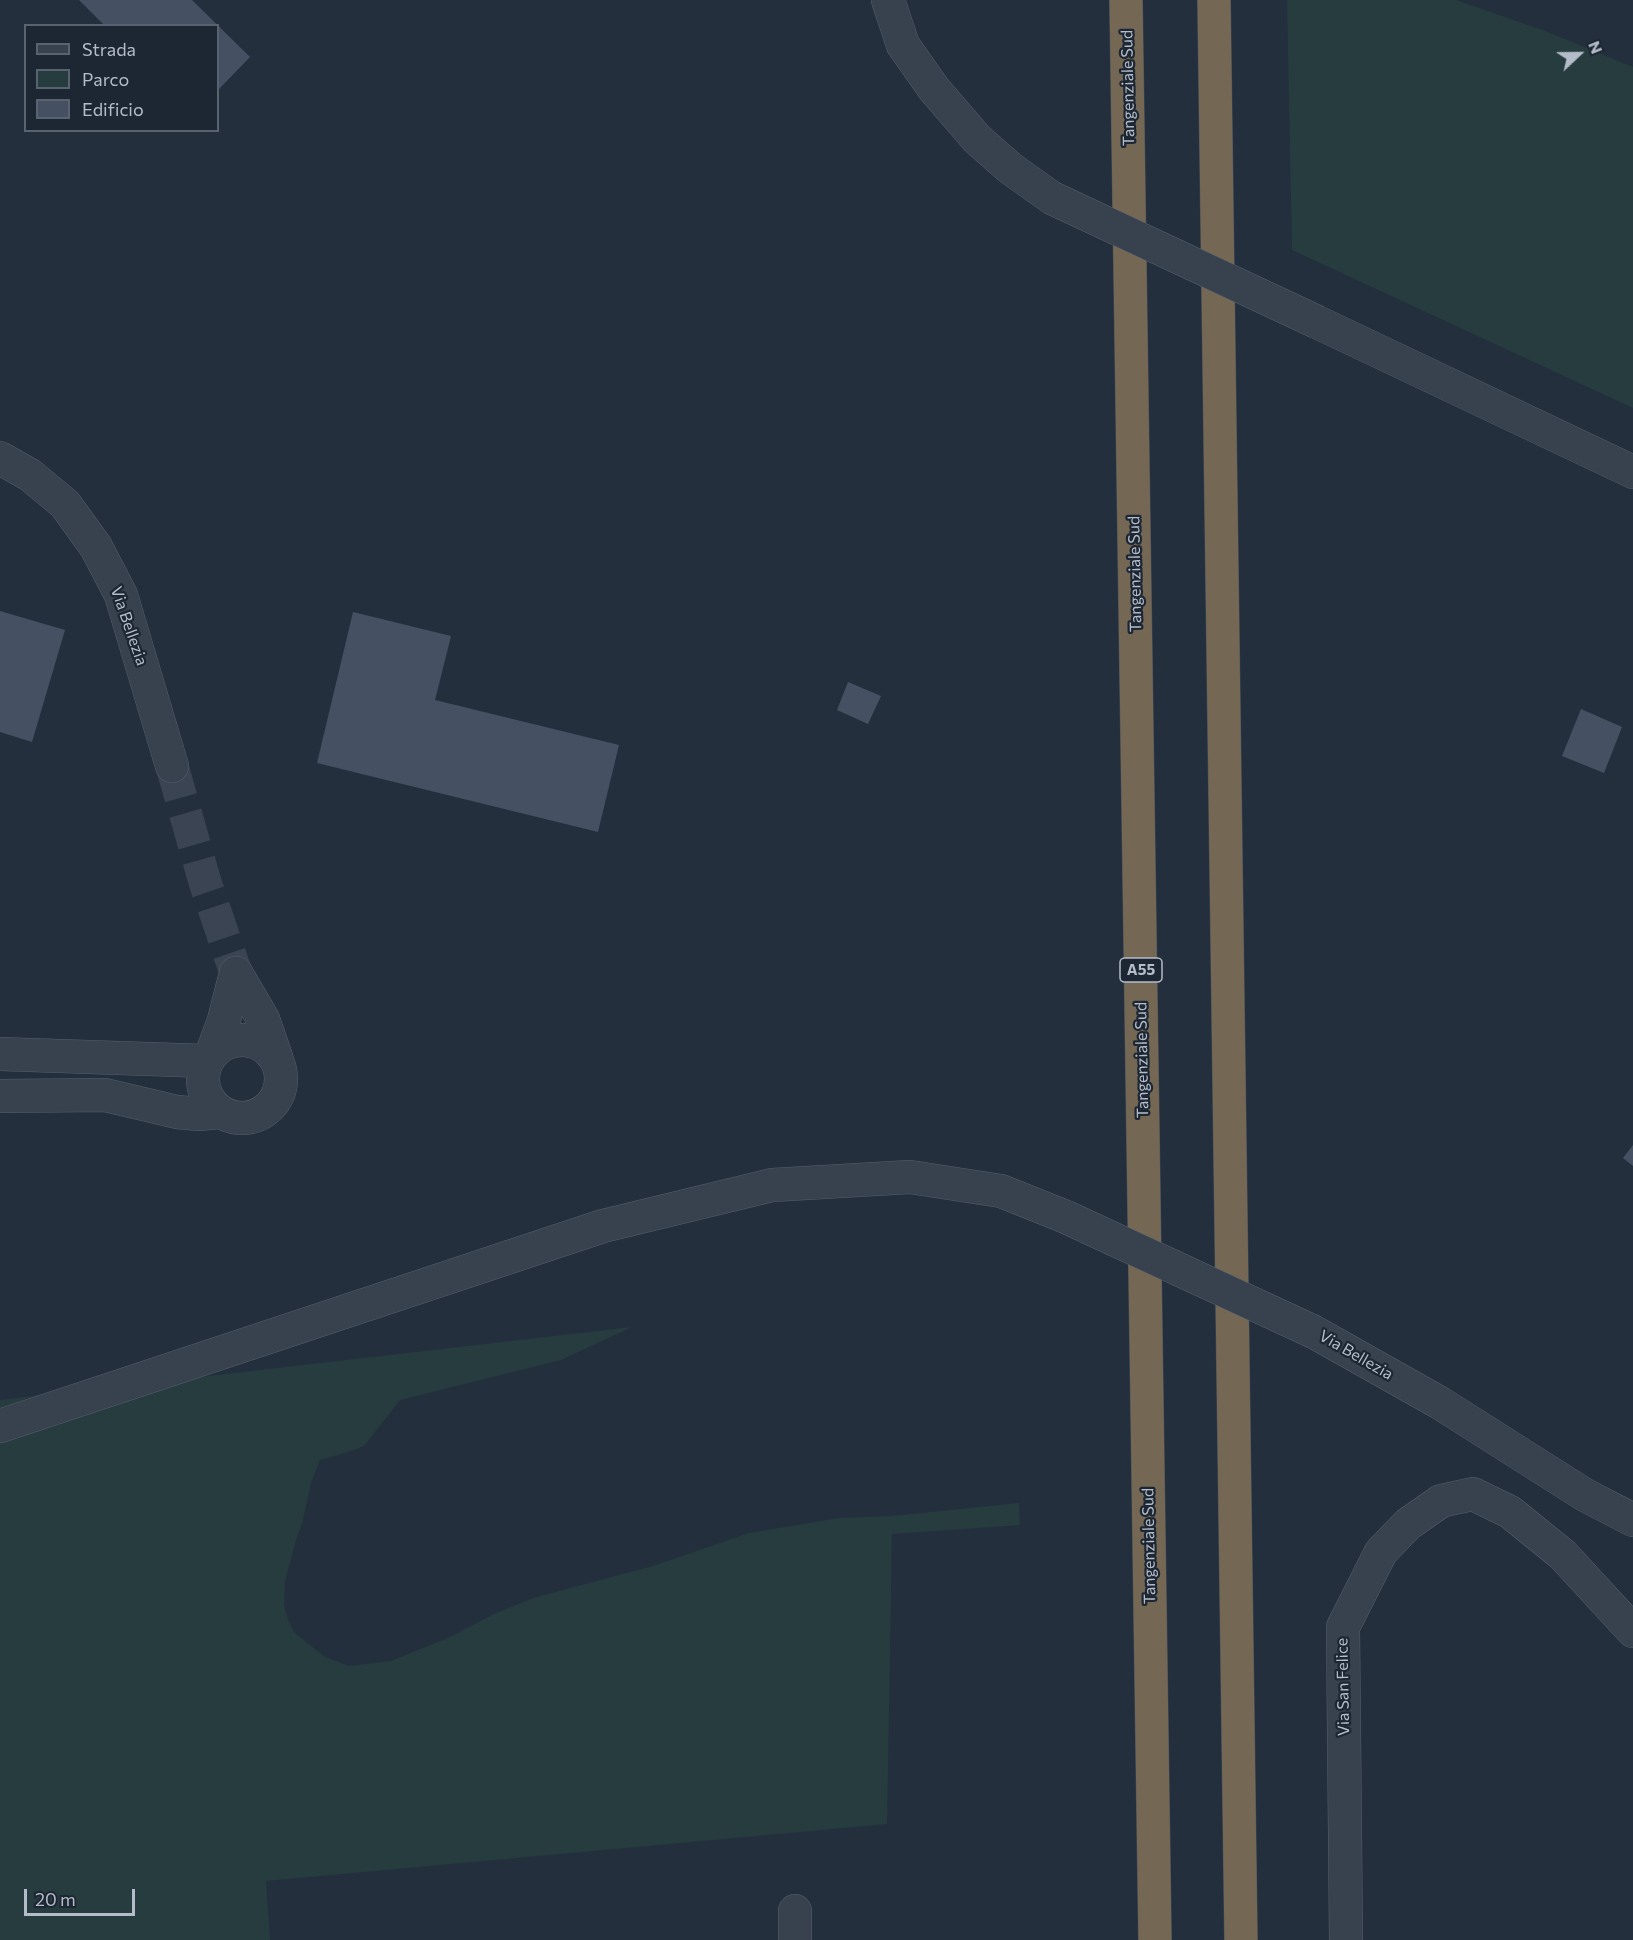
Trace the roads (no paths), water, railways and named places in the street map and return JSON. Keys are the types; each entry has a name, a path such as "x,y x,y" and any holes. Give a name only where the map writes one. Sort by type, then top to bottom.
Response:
{"highway":[{"name":"Tangenziale Sud","path":"1126,0 1155,1940"},
{"path":"1214,0 1241,1940"}],"street":[{"path":"888,0 903,45 934,89 977,139 1010,168 1052,198 1633,472"},
{"name":"Via Bellezia","path":"0,458 30,475 65,504 96,547 121,595 172,766"},
{"path":"236,973 263,1019 277,1060 282,1072 282,1086 277,1098 269,1108 258,1115 245,1118 232,1117 220,1112 210,1102 204,1091 203,1078 236,973"},
{"path":"0,1054 209,1057 222,1045 234,1040 247,1039 259,1042 270,1049 277,1060"},
{"path":"0,1096 105,1095 177,1112 199,1114 220,1112"},
{"name":"Via Bellezia","path":"0,1426 603,1226 772,1185 910,1177 1001,1191 1066,1217 1314,1332 1440,1403 1585,1496 1633,1520"},
{"name":"Via San Felice","path":"1346,1940 1343,1627 1381,1552 1408,1524 1442,1501 1473,1494 1510,1512 1563,1555 1633,1631"}],"tunnel":[{"path":"172,766 205,882 236,973"}]}
